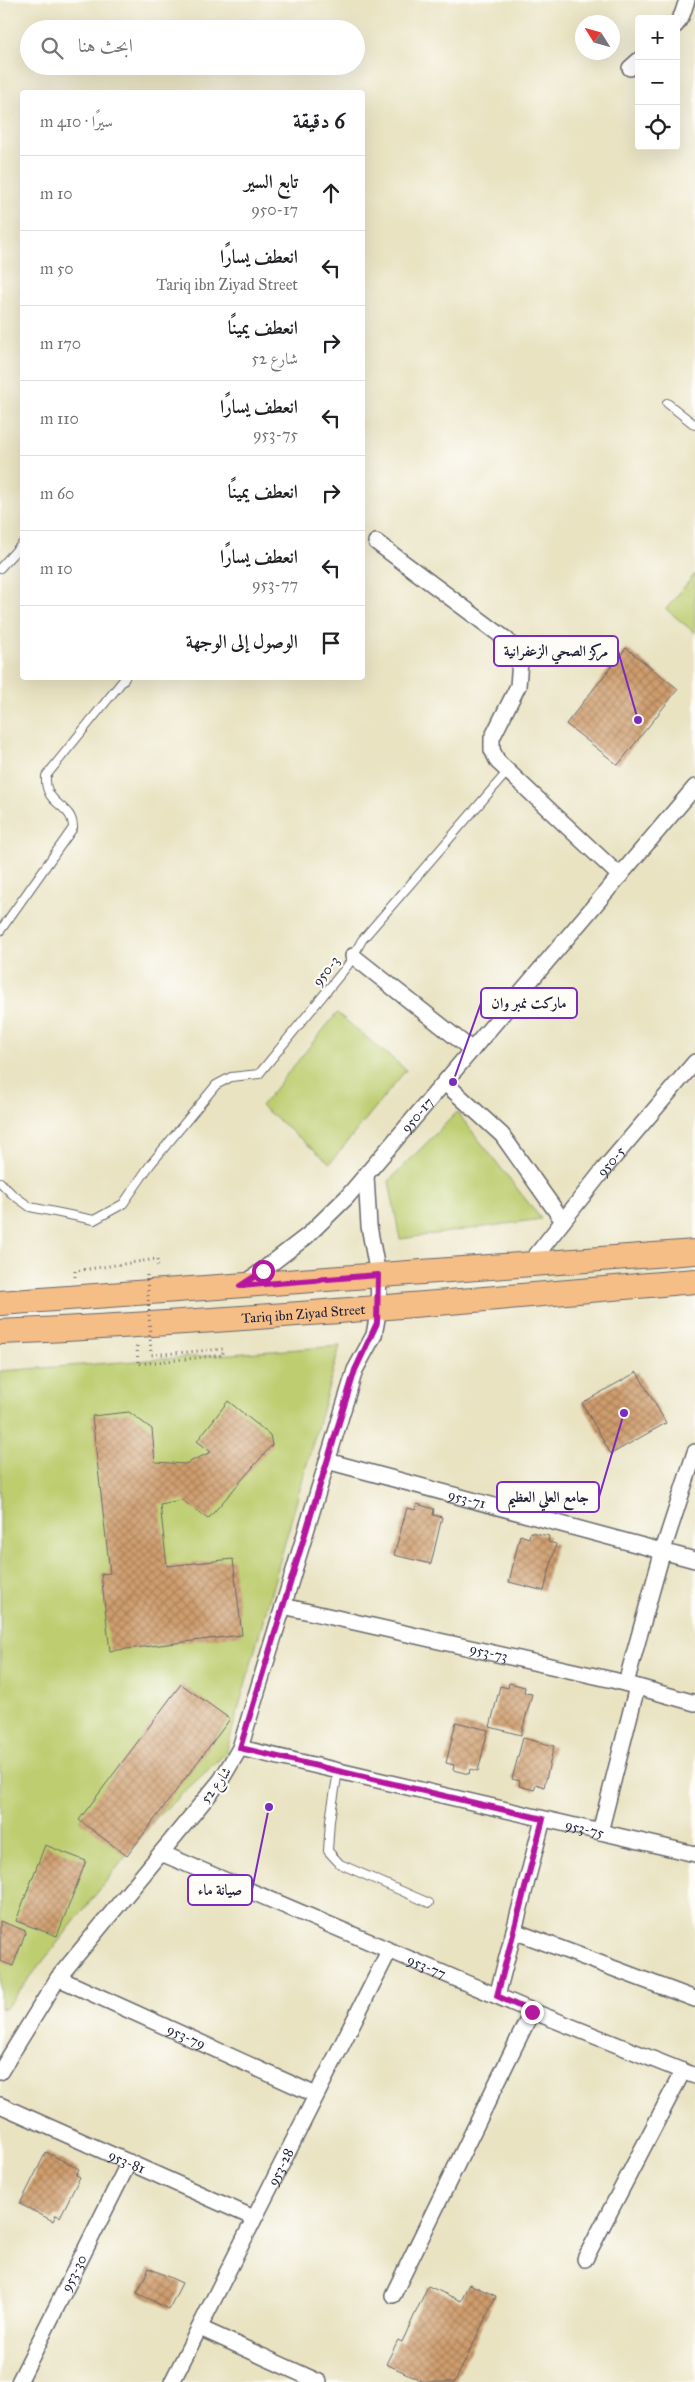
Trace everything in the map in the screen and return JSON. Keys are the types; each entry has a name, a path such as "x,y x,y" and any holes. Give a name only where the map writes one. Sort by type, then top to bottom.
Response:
{"main road":[{"path":"0,1303 695,1252"},
{"name":"Tariq ibn Ziyad Street","path":"0,1332 136,1326 379,1308 695,1281"}],"street":[{"path":"680,16 687,0"},
{"path":"376,542 507,640 520,661 518,686 492,738 492,750 498,762 620,876"},
{"name":"950-17","path":"240,1286 307,1236 366,1176 695,787"},
{"path":"353,956 472,1050"},
{"name":"950-5","path":"530,1263 695,1062"},
{"path":"445,1083 502,1135 563,1221"},
{"name":"شارع 52","path":"0,2072 58,1978 221,1780 240,1748 355,1370 374,1335 379,1308 378,1275 368,1226 366,1176"},
{"path":"600,1832 663,1550 695,1452"},
{"name":"953-71","path":"327,1461 695,1560"},
{"name":"953-73","path":"283,1606 632,1685 695,1703"},
{"name":"953-75","path":"240,1748 695,1854"},
{"path":"497,1996 543,1819"},
{"name":"953-77","path":"161,1854 532,2012 689,2073"},
{"path":"514,1931 695,1999"},
{"name":"953-28","path":"172,2382 389,1951"},
{"name":"953-79","path":"58,1978 316,2095"},
{"path":"393,2295 532,2012"},
{"path":"585,2259 689,2073"},
{"name":"953-81","path":"0,2105 254,2218"},
{"name":"953-30","path":"19,2382 129,2162"},
{"path":"200,2328 319,2382"}],"lane":[{"path":"667,403 695,425"},
{"path":"0,568 20,546"},
{"path":"0,931 73,828 73,822 67,811 49,796 45,787 46,776 123,680"},
{"name":"950-3","path":"0,1182 12,1194 30,1207 94,1220 123,1204 150,1165 216,1085 231,1077 258,1074 353,956 362,940 508,771"},
{"path":"338,1771 330,1820 328,1851 340,1864 428,1903"}],"path":[{"path":"136,1326 138,1364 223,1355 222,1348 151,1355 147,1275"}],"green space":[{"path":"695,574 695,633 666,609"},
{"path":"337,1013 406,1070 330,1163 261,1106"},
{"path":"457,1112 541,1219 400,1239 389,1181"},
{"path":"340,1346 226,1753 157,1817 5,2009 0,2008 0,1371"}],"building":[{"path":"626,648 678,689 618,765 566,724"},
{"path":"637,1372 666,1423 611,1454 582,1403"},
{"path":"228,1401 270,1435 272,1445 208,1519 182,1500 160,1504 167,1566 233,1559 242,1635 110,1651 101,1574 110,1573 92,1416 129,1412 152,1429 155,1462 185,1464 211,1452 197,1441"},
{"path":"417,1504 434,1509 433,1515 442,1517 431,1564 394,1555 407,1508 416,1510"},
{"path":"530,1532 549,1536 548,1542 556,1544 544,1591 509,1582 520,1535 529,1538"},
{"path":"509,1683 525,1687 524,1693 532,1694 521,1735 490,1727 500,1686 508,1688"},
{"path":"181,1684 230,1719 127,1856 79,1820"},
{"path":"456,1722 488,1730 478,1771 470,1769 469,1774 453,1770 454,1765 446,1763"},
{"path":"523,1738 554,1746 544,1787 536,1784 534,1790 519,1786 520,1781 512,1779"},
{"path":"45,1845 86,1861 57,1936 16,1921"},
{"path":"0,1921 26,1931 13,1966 0,1961"},
{"path":"46,2152 79,2169 76,2175 80,2177 60,2217 56,2215 53,2221 20,2204"},
{"path":"149,2268 182,2283 169,2309 137,2293"},
{"path":"469,2284 496,2296 455,2382 425,2382 386,2364 398,2340 402,2342 428,2286 461,2301"}],"place":[{"name":"مركز الصحي الزعفرانية","path":"638,720"},
{"name":"ماركت نمبر وان","path":"453,1082"},
{"name":"جامع العلي العظيم","path":"624,1413"},
{"name":"صيانة ماء","path":"269,1807"}],"route":[{"path":"263,1271 240,1286 378,1275 379,1308 374,1335 360,1357 355,1370 240,1748 543,1819 497,1996 532,2012"}]}
